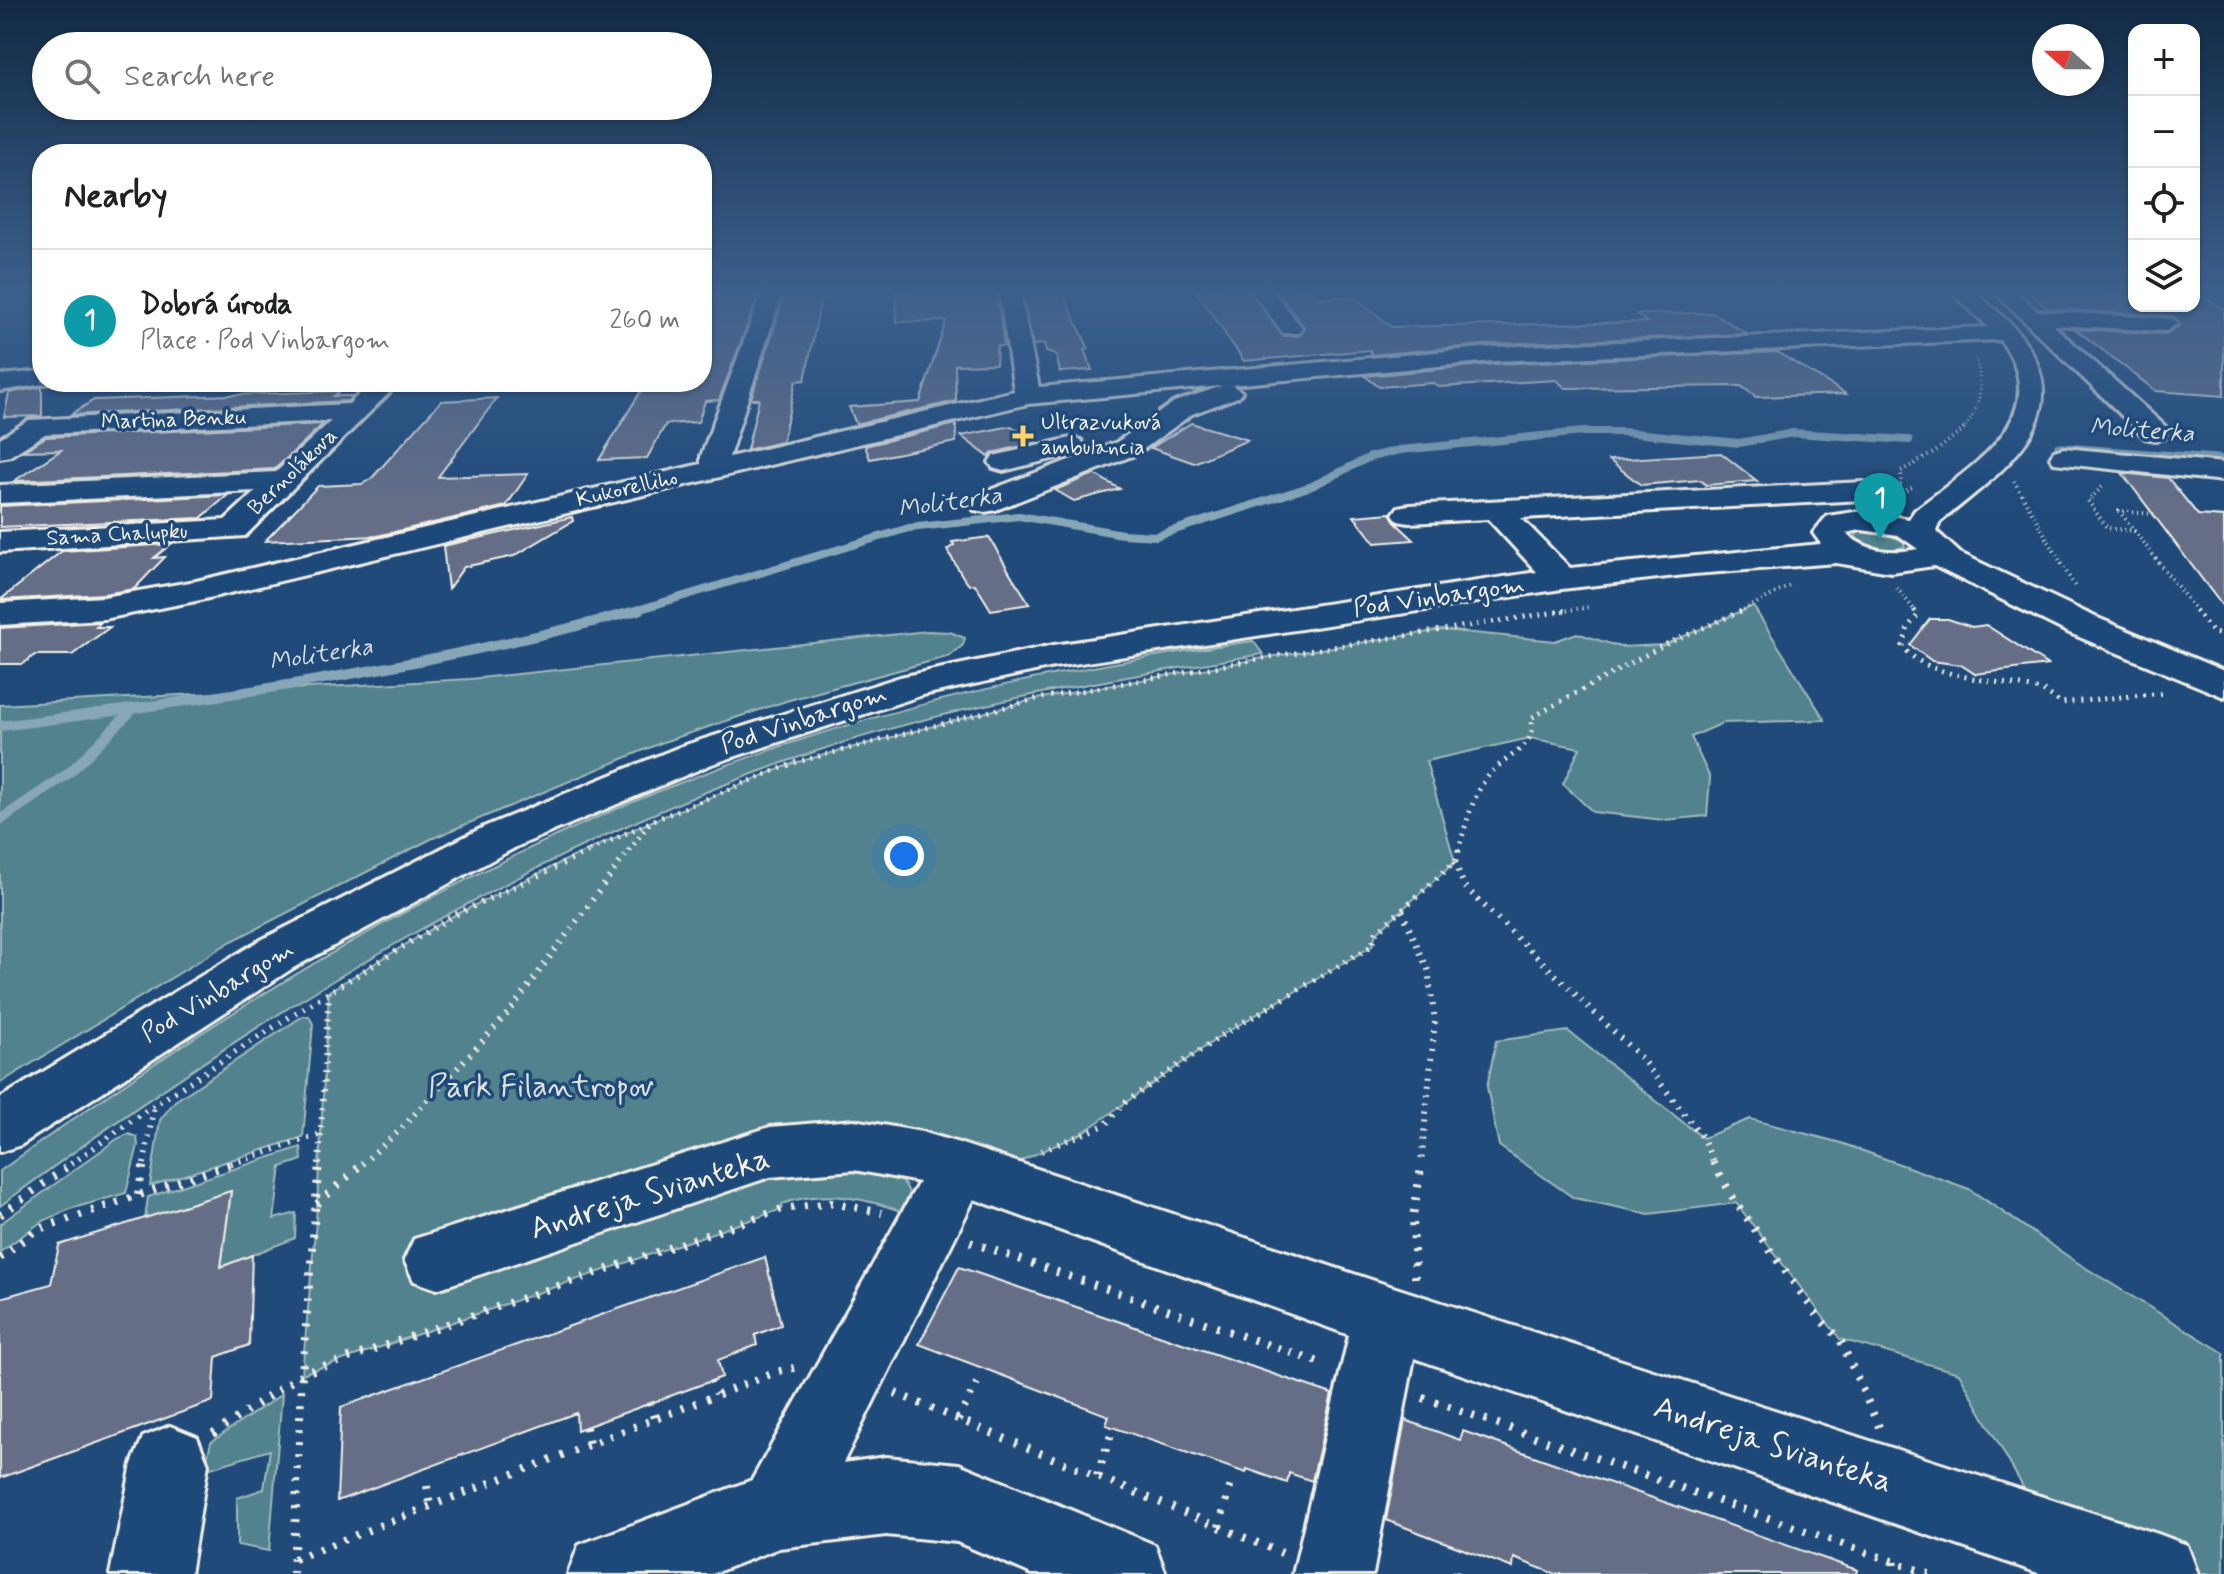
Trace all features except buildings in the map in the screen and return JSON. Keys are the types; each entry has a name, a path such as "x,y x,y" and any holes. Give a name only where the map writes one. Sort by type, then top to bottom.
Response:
{"street":[{"path":"716,468 715,456 747,363"},
{"path":"1025,363 1035,406 1118,416 1253,380"},
{"name":"Kukorelliho","path":"0,614 104,608 196,591 716,468 1035,406 1406,363"},
{"path":"1913,557 1926,517 1999,471 2011,444 2028,422 2034,404 2033,378 2024,363"},
{"path":"2081,363 2155,432"},
{"path":"0,383 32,379"},
{"name":"Kukorelliho","path":"985,503 1136,443 1195,402 1253,380"},
{"name":"Bernolákova","path":"234,529 377,392"},
{"name":"Martina Benku","path":"0,450 39,426 356,412"},
{"path":"1003,462 1081,444 1118,416"},
{"path":"2064,457 2224,472"},
{"path":"1872,502 1881,516 1913,498 1999,471"},
{"path":"0,494 284,481"},
{"path":"1409,514 1872,502 1902,527 1913,557"},
{"name":"Pod Vinbargom","path":"0,1128 275,955 502,836 697,755 914,685 1054,656 1578,593 1829,533 1838,523 1872,502"},
{"path":"1496,510 1578,593"},
{"name":"Sama Chalupku","path":"0,542 234,529"},
{"path":"1829,533 1839,545 1863,555"},
{"name":"Pod Vinbargom","path":"1694,564 1836,553 1913,557"},
{"path":"1913,557 2079,609 2224,685"},
{"name":"Andreja Svianteka","path":"437,1260 770,1152 854,1145 922,1157 966,1194 1402,1322 2158,1574"},
{"path":"779,1509 966,1194"},
{"path":"1315,1567 1402,1322"},
{"path":"150,1574 170,1464"},
{"path":"608,1574 779,1509 886,1496 959,1503 1126,1574"}],"path":[{"path":"1872,502 1902,484 1901,471 1947,446 1966,429 1983,388 1978,363"},
{"path":"1999,471 2079,609"},
{"path":"2106,483 2088,501 2107,528 2135,531"},
{"path":"2154,514 2119,511 2213,633 2224,635"},
{"path":"1913,557 1918,615 1908,627 1903,646 1908,654 1928,665 1986,682 2043,690 2061,703 2172,692"},
{"path":"966,1194 1020,1159 1105,1125 1123,1104 1222,1035 1372,946 1376,933 1455,862 1472,806 1490,773 1509,760 1530,738 1534,727 1531,718 1664,645 1761,602 1801,579 1787,581"},
{"path":"0,1215 154,1105 329,991 453,916 652,821 794,763 1036,699 1275,656 1578,593"},
{"path":"316,1205 400,1130 510,1011 652,821"},
{"path":"1455,862 1464,886 1641,1058 1703,1138 1715,1167 1736,1203 1820,1319 1840,1339 1878,1422 1886,1483"},
{"path":"1402,911 1428,970 1435,1021 1425,1142 1402,1322"},
{"path":"293,1574 302,1374 329,991"},
{"path":"138,1195 154,1105"},
{"path":"0,1258 36,1230 321,1134"},
{"path":"966,1194 1332,1367"},
{"path":"170,1464 302,1374 782,1209 819,1201 851,1202 886,1214"},
{"path":"294,1559 717,1394 776,1372 804,1366"},
{"path":"712,1380 717,1394"},
{"path":"958,1420 977,1383"},
{"path":"879,1387 1315,1567"},
{"path":"1418,1396 1929,1574"},
{"path":"650,1402 654,1419"},
{"path":"586,1427 589,1444"},
{"path":"1097,1476 1112,1432"},
{"path":"1219,1527 1231,1484"},
{"path":"427,1486 430,1506"},
{"path":"1894,1562 1895,1574"}],"green space":[{"path":"1868,530 1903,541 1905,546 1892,550 1865,545 1855,537 1858,532"},
{"name":"Park Filantropov","path":"1753,606 1825,720 1723,723 1691,737 1710,778 1707,816 1664,820 1593,812 1563,784 1580,748 1530,738 1426,761 1455,862 1376,933 1372,946 1222,1035 1081,1134 984,1177 863,1169 887,1173 898,1179 911,1199 911,1215 864,1200 831,1196 798,1199 782,1204 782,1209 302,1374 316,1221 329,991 453,916 652,821 794,763 1036,699 1442,630 1555,641 1577,633 1620,647 1664,645"},
{"path":"928,631 950,632 965,638 963,645 950,656 789,700 663,742 431,839 230,942 0,1083 0,705 470,679"},
{"path":"1253,641 1263,654 1035,694 866,736 702,793 596,840 388,948 288,1008 189,1072 0,1206 0,1171 186,1043 380,925 481,872 583,824 687,780 850,724 1021,681"},
{"path":"303,1016 309,1016 313,1024 303,1137 150,1186 160,1120 175,1101"},
{"path":"1568,1031 1703,1138 1750,1119 1841,1143 1969,1189 2081,1265 2224,1353 2224,1574 2158,1574 2027,1494 1959,1373 1840,1339 1736,1203 1649,1214 1574,1198 1499,1146 1487,1087 1496,1041"},
{"path":"128,1134 137,1137 138,1145 126,1193 70,1209 41,1222 0,1252 0,1224"},
{"path":"301,1147 302,1160 281,1167 274,1219 296,1213 295,1238 221,1267 231,1192 145,1219 148,1197"},
{"path":"282,1394 269,1551 237,1545 237,1498 264,1489 270,1450 204,1470 211,1442"}],"waterway":[{"name":"Moliterka","path":"631,612 909,528 1019,516 1122,534 1156,536 1312,486 1370,457 1400,450 1582,432 1623,432 1739,443 1793,433 1909,440"},
{"name":"Moliterka","path":"2058,447 2224,459"},
{"name":"Moliterka","path":"0,726 161,704 402,665 639,610"},
{"path":"0,820 69,773 133,709"}],"place":[{"name":"Ultrazvuková ambulancia","path":"1023,436"},
{"name":"Dobrá úroda","path":"1880,539"}]}
